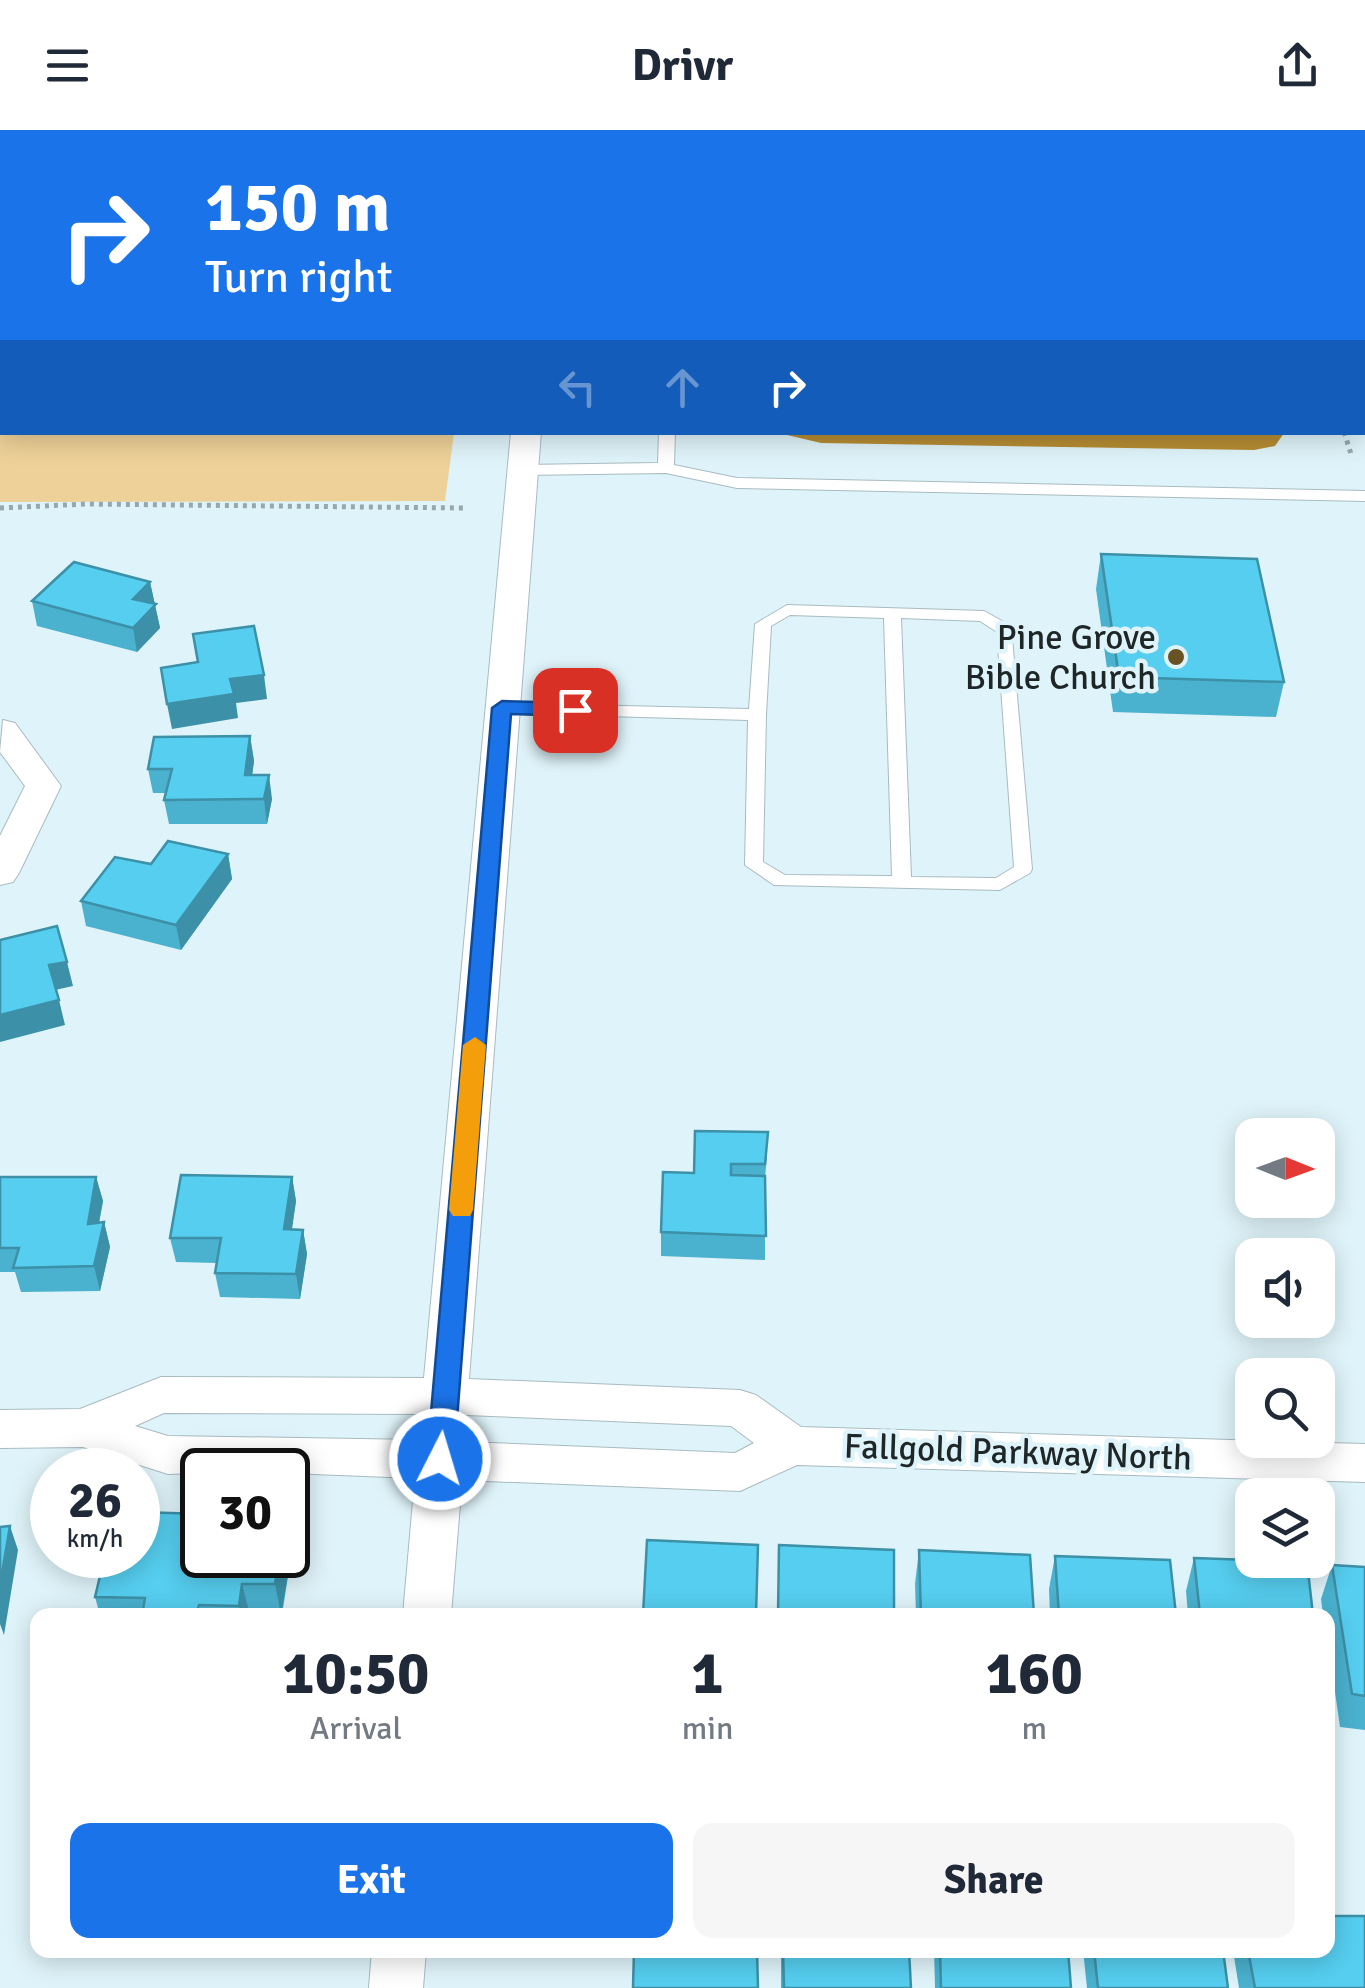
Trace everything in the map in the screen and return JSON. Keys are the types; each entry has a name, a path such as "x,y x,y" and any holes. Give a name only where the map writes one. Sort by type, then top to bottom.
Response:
{"street":[{"path":"428,1608 524,451"},
{"path":"0,873 43,786 3,731"},
{"name":"Fallgold Parkway North","path":"83,1428 161,1395 446,1396 740,1408 792,1446"},
{"path":"0,1429 83,1428"},
{"name":"Fallgold Parkway North","path":"83,1428 168,1455 290,1454 740,1472 792,1446 1365,1463"},
{"path":"396,1988 398,1958"}],"lane":[{"path":"666,468 667,435"},
{"path":"524,451 666,468 738,484 1365,496"},
{"path":"787,610 892,613 984,616 1004,630 1023,869 1000,884 781,881 754,865 762,624 787,610"},
{"path":"892,613 902,883"},
{"path":"502,708 757,715"}],"path":[{"path":"1345,435 1351,454"},
{"path":"0,508 87,504 462,508"}],"shaded area":[{"path":"0,435 454,435 445,501 0,502"},
{"path":"787,435 1283,435 1275,446 1254,450 821,443"}],"building":[{"path":"1101,554 1257,559 1284,682 1119,677"},
{"path":"74,562 150,582 133,599 156,604 133,628 32,601"},
{"path":"254,626 264,675 230,679 234,694 167,704 161,668 198,662 193,634"},
{"path":"250,736 245,775 269,775 264,799 164,800 172,769 148,769 154,737"},
{"path":"168,841 228,854 176,925 81,901 115,857 151,864"},
{"path":"57,926 67,962 49,965 59,1000 0,1015 0,940"},
{"path":"695,1131 768,1132 765,1164 731,1164 731,1175 765,1176 766,1236 661,1232 663,1172 694,1173"},
{"path":"181,1175 292,1177 284,1229 303,1230 296,1274 215,1273 221,1238 170,1238"},
{"path":"0,1177 96,1177 88,1224 104,1222 94,1266 13,1268 19,1248 0,1248"},
{"path":"160,1513 180,1513 180,1578 276,1578 275,1584 242,1584 239,1606 143,1608 145,1598 95,1597 100,1578 160,1578"},
{"path":"10,1526 0,1585 0,1527"},
{"path":"647,1540 758,1545 756,1608 643,1608"},
{"path":"779,1545 894,1550 894,1608 778,1608"},
{"path":"919,1550 1030,1555 1034,1608 921,1608"},
{"path":"1055,1556 1170,1560 1175,1608 1059,1608"},
{"path":"1194,1558 1235,1559 1235,1578 1309,1578 1312,1608 1199,1608"},
{"path":"1335,1565 1365,1567 1365,1696 1352,1694"},
{"path":"1335,1916 1365,1916 1365,1988 1255,1988 1249,1958 1335,1958"},
{"path":"634,1958 757,1958 758,1988 633,1988"},
{"path":"783,1958 909,1958 911,1988 784,1988"},
{"path":"940,1958 1069,1958 1071,1988 941,1988"},
{"path":"1095,1958 1224,1958 1228,1988 1098,1988"}],"slow traffic":[{"path":"461,1210 475,1045"}],"place":[{"name":"Pine Grove Bible Church","path":"1176,657"}],"route":[{"path":"440,1459 502,708 575,710"}]}
